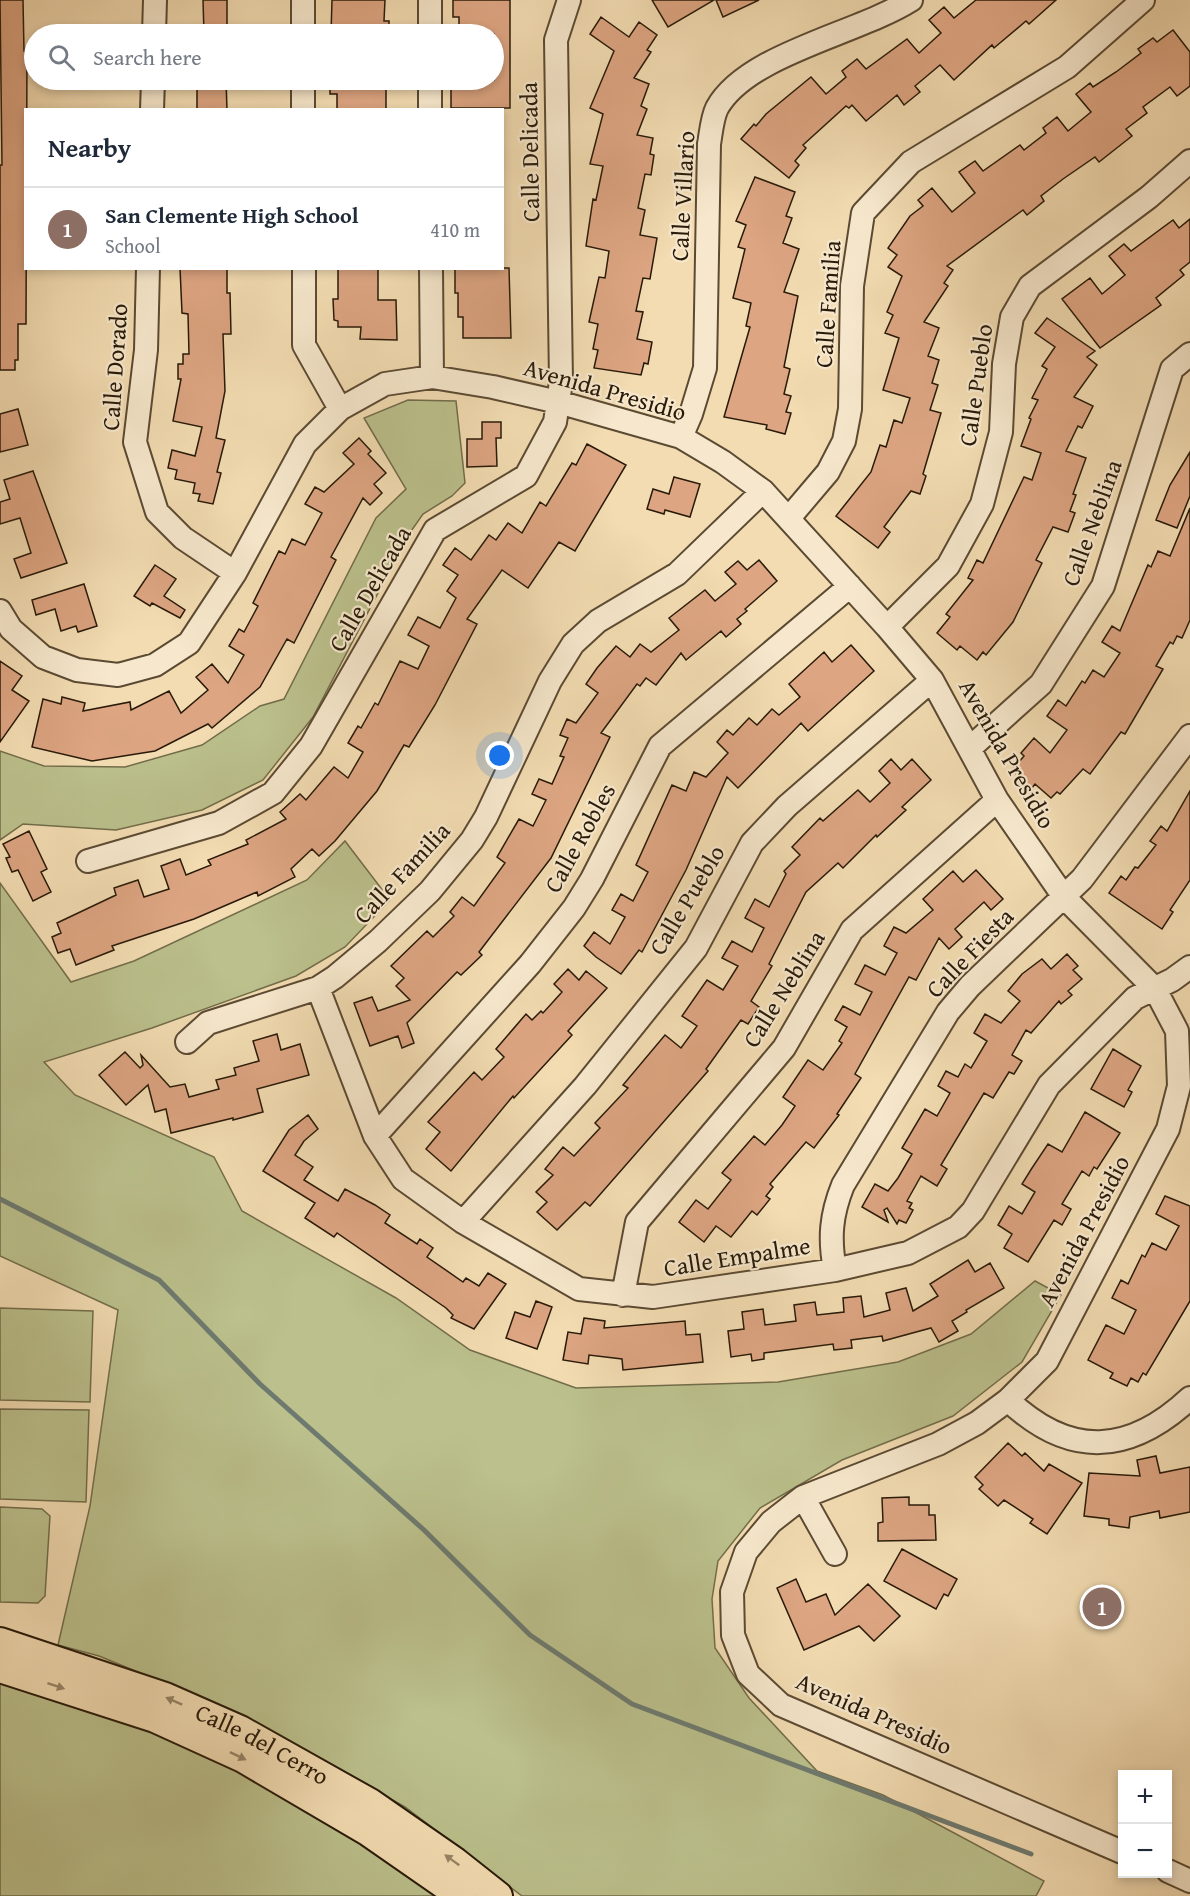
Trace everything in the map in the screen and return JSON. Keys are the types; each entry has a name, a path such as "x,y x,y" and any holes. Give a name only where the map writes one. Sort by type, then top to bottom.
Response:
{"main road":[{"name":"Calle del Cerro","path":"0,1642 165,1696 240,1730 370,1803 455,1862 498,1896"},
{"name":"Calle del Cerro","path":"0,1668 155,1719 243,1758 369,1832 461,1896"}],"street":[{"path":"154,24 155,0"},
{"path":"303,0 303,24"},
{"path":"430,0 430,24"},
{"name":"Calle Delicada","path":"88,861 219,823 273,793 311,746 435,530 526,476 555,422 561,382 556,40 568,0"},
{"name":"Calle Villario","path":"681,437 691,414 705,368 709,144 716,109 741,80 775,59 887,15 911,0"},
{"name":"Calle Familia","path":"789,518 828,472 844,441 850,409 852,286 863,213 911,162 1067,67 1143,0"},
{"path":"152,108 153,90"},
{"path":"303,90 303,108"},
{"path":"430,90 430,108"},
{"name":"Calle Pueblo","path":"887,627 948,566 982,504 1001,432 1004,364 1012,317 1030,286 1149,197 1190,161"},
{"name":"Calle Dorado","path":"148,270 146,350 135,442 157,512 183,538 235,573"},
{"path":"304,270 304,345 340,409"},
{"path":"431,270 432,377"},
{"name":"Calle Neblina","path":"970,748 1041,684 1103,586 1172,369 1190,354"},
{"name":"Avenida Presidio","path":"0,611 11,629 43,657 77,670 118,675 155,665 189,642 235,573 305,444 340,409 384,384 432,377 494,387 558,402 681,437 723,462 763,491 789,518 932,680 997,800 1064,897 1155,989 1177,1031 1182,1107 1168,1129 1047,1361 1008,1400 977,1423 938,1444 803,1497 771,1522 746,1552 732,1592 733,1635 748,1674 781,1705 1118,1850"},
{"name":"Calle Familia","path":"187,1042 208,1023 318,988 335,977 378,941 430,891 472,840 486,816 550,681 573,644 598,621 676,574 763,491"},
{"name":"Calle Robles","path":"375,1136 530,964 574,908 592,879 660,746 850,586"},
{"name":"Calle Pueblo","path":"463,1222 585,1086 696,948 752,843 787,806 932,680"},
{"name":"Calle Fiesta","path":"835,1270 830,1230 834,1208 843,1185 928,1041 970,986 1082,879 1190,736"},
{"name":"Calle Neblina","path":"623,1295 637,1222 784,1048 852,930 997,800"},
{"name":"Calle Empalme","path":"318,988 375,1136 403,1179 463,1222 579,1289 653,1298 835,1270 908,1253 958,1227 973,1211 1048,1085 1135,998 1155,989 1190,967"},
{"path":"1008,1400 1023,1414 1047,1428 1069,1437 1092,1442 1128,1439 1143,1433 1161,1423 1190,1398"},
{"path":"803,1497 835,1554"},
{"path":"1172,1873 1190,1881"}],"green space":[{"path":"408,400 456,401 465,483 452,496 423,514 409,534 313,717 263,780 202,810 116,830 23,824 0,840 0,751 44,766 125,767 202,745 260,706 284,699 376,518 406,489 364,418"},
{"path":"345,841 390,900 345,947 296,976 152,1028 44,1062 75,1095 214,1157 242,1211 396,1298 470,1350 576,1388 778,1382 898,1362 971,1334 1035,1281 1061,1295 1022,1362 953,1416 842,1460 760,1508 718,1561 712,1599 715,1648 749,1698 817,1771 883,1795 1044,1881 1036,1896 522,1896 405,1807 240,1714 99,1656 58,1645 90,1506 118,1310 0,1256 0,883 71,982 134,961 307,880"},
{"path":"0,1308 93,1311 90,1402 0,1400"},
{"path":"0,1409 89,1410 86,1502 0,1499"},
{"path":"0,1507 42,1509 50,1516 45,1596 38,1603 0,1602"},
{"path":"0,1681 148,1729 233,1769 340,1830 438,1896 0,1896"}],"building":[{"path":"0,0 23,0 24,90 27,90 27,108 24,108 26,324 18,324 18,360 15,360 15,370 0,370 0,165 2,165"},
{"path":"203,0 227,0 227,24 204,24"},
{"path":"332,0 385,0 384,21 389,21 389,24 331,24"},
{"path":"453,0 510,0 510,108 451,108 451,90 504,90 504,24 459,24 459,17 453,17"},
{"path":"652,0 714,0 668,27"},
{"path":"716,0 759,0 723,17"},
{"path":"976,0 1056,0 1029,24 1026,21 994,48 992,45 954,80 940,65 915,86 920,92 904,105 897,95 866,121 852,105 849,108 846,106 803,145 806,148 795,161 799,165 789,178 741,139 754,124 756,126 766,114 811,77 826,94 846,77 842,71 857,59 866,69 907,39 919,53 941,33 929,20 944,7 954,18"},
{"path":"601,17 629,37 639,22 657,35 647,50 651,52 634,78 649,84 641,106 647,109 637,135 653,138 650,154 654,155 651,175 645,174 638,208 645,210 640,235 657,238 650,279 643,278 636,311 643,312 637,339 652,342 648,364 644,363 641,375 594,368 598,350 593,349 598,324 589,322 599,277 605,278 609,251 586,246 593,199 596,200 603,166 590,164 603,114 590,108 614,51 590,34"},
{"path":"1173,30 1190,52 1190,86 1177,96 1170,87 1143,107 1147,113 1126,129 1132,136 1099,162 1095,157 1063,179 1041,196 1044,201 1027,215 1023,210 947,266 953,270 944,283 948,286 924,322 939,328 928,356 939,360 932,383 938,385 930,410 941,413 923,474 926,476 920,494 911,491 884,527 890,532 878,548 836,516 871,472 880,445 886,447 894,420 902,423 910,398 883,390 899,338 885,333 893,315 887,312 902,276 888,267 897,255 888,248 910,216 923,206 918,200 932,188 952,212 975,193 959,172 975,161 983,171 1020,145 1024,150 1046,133 1043,128 1057,117 1068,131 1091,112 1076,94 1090,83 1093,87 1116,72 1141,53 1138,49 1153,38 1157,42"},
{"path":"197,90 226,90 227,108 197,108"},
{"path":"330,90 386,90 386,108 337,108 337,94 330,94"},
{"path":"755,177 795,192 786,216 792,218 783,243 799,249 784,292 798,296 784,367 790,369 784,394 791,396 786,412 791,413 785,434 766,429 767,425 724,417 750,327 746,326 751,303 733,298 745,249 738,247 746,225 736,221"},
{"path":"1190,219 1190,262 1180,270 1184,275 1156,298 1161,305 1100,348 1062,299 1090,278 1102,294 1125,275 1109,256 1124,244 1131,251 1173,220 1179,228"},
{"path":"504,268 509,268 511,338 463,338 463,317 458,317 458,293 455,293 455,270 504,270"},
{"path":"180,270 227,270 231,334 223,334 225,391 216,438 225,440 217,472 221,473 213,504 198,501 200,494 193,493 195,483 175,479 177,470 168,468 172,450 195,456 202,427 173,421 181,379 178,379 178,364 183,364 183,354 189,354 188,314 182,313"},
{"path":"338,270 378,270 378,300 396,300 397,340 360,339 361,327 338,327 338,321 334,320 333,299 338,299"},
{"path":"1047,318 1095,351 1087,357 1097,365 1074,397 1093,406 1082,428 1078,426 1066,451 1086,458 1073,494 1076,495 1070,511 1075,513 1068,532 1053,527 1036,560 1042,563 1013,622 986,655 983,652 977,660 960,646 957,650 937,633 950,617 946,614 973,580 968,578 977,560 983,563 1024,477 1032,480 1041,453 1021,446 1031,419 1029,418 1038,400 1032,398 1047,369 1042,366 1055,347 1035,333"},
{"path":"18,409 28,445 0,452 0,414"},
{"path":"482,422 501,422 501,438 496,438 497,466 467,467 467,439 482,439"},
{"path":"359,438 371,451 368,454 386,473 374,484 382,493 370,505 363,498 331,557 336,560 294,643 287,639 260,687 212,728 208,724 155,751 92,761 32,747 43,699 61,704 62,697 85,703 83,711 130,702 131,710 169,691 181,713 208,690 196,677 212,664 228,683 244,655 229,646 239,629 244,632 258,606 253,603 279,551 285,554 292,539 305,545 322,513 305,504 315,487 324,492 354,464 343,453"},
{"path":"587,444 626,465 575,551 559,542 528,588 502,570 467,619 477,624 435,705 409,747 404,745 377,791 335,841 319,856 312,849 291,869 295,877 258,896 257,892 194,919 112,946 114,950 76,965 70,949 58,953 52,937 61,933 57,923 116,895 114,888 138,880 144,897 169,889 161,866 180,859 186,875 211,865 208,860 248,844 246,840 286,819 280,812 300,794 306,800 334,767 348,778 363,752 348,743 358,726 361,728 375,703 378,705 400,661 418,669 429,646 408,635 418,617 440,628 456,598 447,591 458,575 443,565 455,548 471,560 489,535 496,540 508,523 522,533 540,502 546,506 572,463 576,465"},
{"path":"1190,452 1190,496 1177,528 1156,520 1170,485"},
{"path":"33,471 67,563 21,578 14,559 31,553 20,518 0,524 0,502 10,499 4,480"},
{"path":"674,477 700,484 690,517 665,510 664,514 647,509 653,489 669,494"},
{"path":"1190,508 1190,620 1182,638 1177,636 1173,644 1170,642 1156,666 1163,669 1125,734 1121,732 1090,774 1083,769 1060,794 1057,792 1051,798 1035,784 1032,788 1012,770 1024,756 1021,753 1034,738 1050,753 1067,730 1047,716 1058,700 1066,706 1082,681 1085,683 1093,670 1104,677 1120,653 1102,642 1112,626 1120,631 1148,565 1151,567 1158,551 1170,556"},
{"path":"759,560 777,581 745,609 747,611 737,619 741,624 726,637 721,631 686,660 681,653 656,685 646,678 640,686 637,684 601,733 610,737 551,858 479,952 482,955 461,975 457,972 407,1023 414,1043 402,1048 398,1036 370,1046 354,1003 372,997 378,1011 410,1000 396,986 404,978 391,966 427,931 433,937 454,916 450,912 462,897 474,906 505,863 497,857 519,819 533,826 546,800 532,794 539,779 552,784 564,757 560,756 568,738 560,735 567,719 576,723 598,693 586,684 597,668 616,646 630,657 640,644 651,652 679,630 669,618 705,590 715,601 736,584 725,572 738,561 747,570"},
{"path":"155,565 176,579 164,596 185,610 180,618 152,603 150,606 134,596"},
{"path":"84,584 97,626 78,632 76,626 61,631 55,609 36,615 32,600"},
{"path":"851,645 874,671 808,731 801,723 738,788 727,777 686,870 642,952 639,950 621,974 596,957 584,946 594,932 610,944 625,917 612,910 621,894 633,901 648,872 636,865 672,785 686,791 694,772 706,777 728,753 717,742 727,730 733,735 749,718 757,725 772,709 779,715 800,697 789,684 824,652 832,662"},
{"path":"0,661 22,676 12,690 29,701 0,742"},
{"path":"891,759 901,770 912,759 931,780 902,807 906,810 877,837 876,835 843,868 838,863 806,892 769,964 772,966 751,1001 759,1007 748,1024 741,1020 706,1069 708,1071 590,1206 585,1202 557,1230 537,1212 547,1202 536,1192 553,1175 545,1169 563,1147 574,1156 600,1128 595,1123 628,1088 623,1085 665,1035 681,1048 697,1026 682,1016 707,980 723,990 738,966 722,958 732,941 752,952 764,928 745,918 755,899 769,907 786,874 784,871 800,855 792,847 820,818 823,821 858,790 870,802 890,783 879,771"},
{"path":"1190,791 1190,880 1170,910 1173,912 1162,929 1109,893 1121,876 1126,880 1135,867 1138,868 1156,845 1150,841 1161,826 1167,831"},
{"path":"29,831 47,869 41,872 51,892 33,901 18,870 12,872 6,858 10,857 3,844"},
{"path":"976,870 1003,899 991,910 984,902 955,929 962,937 949,949 939,938 916,980 909,977 855,1074 861,1078 837,1114 839,1115 814,1148 806,1142 770,1184 773,1187 766,1196 770,1199 757,1215 752,1211 731,1237 716,1226 704,1242 679,1222 696,1200 708,1209 731,1180 722,1173 754,1136 765,1145 782,1125 795,1106 783,1097 808,1060 823,1070 842,1043 839,1041 847,1027 835,1020 843,1006 860,1015 872,992 855,984 865,965 885,975 897,953 884,946 894,927 906,933 933,910 923,899 953,871 963,882"},
{"path":"1067,954 1078,966 1073,970 1082,979 1068,991 1072,995 1061,1004 1059,1001 1031,1033 1026,1030 1012,1055 1022,1061 1014,1074 1009,1072 993,1098 984,1093 941,1165 947,1169 937,1186 921,1176 907,1201 912,1203 909,1208 913,1210 906,1223 899,1220 897,1224 887,1208 884,1210 888,1222 862,1207 875,1184 888,1191 898,1178 912,1154 902,1148 925,1109 937,1116 950,1093 938,1086 946,1071 958,1077 965,1064 971,1068 987,1041 974,1033 985,1014 1001,1023 1020,1001 1008,991 1022,974 1042,959 1051,969"},
{"path":"568,969 579,980 586,971 607,988 568,1031 572,1035 514,1098 513,1096 451,1171 426,1149 440,1132 428,1122 474,1072 482,1080 504,1057 496,1049 526,1014 532,1020 541,1011 543,1013 562,992 554,984"},
{"path":"277,1034 281,1050 300,1044 309,1075 257,1089 263,1112 233,1120 233,1118 171,1133 166,1109 155,1112 148,1085 126,1105 99,1075 125,1052 140,1068 143,1065 141,1055 170,1087 185,1084 189,1097 219,1089 216,1080 236,1075 234,1068 259,1061 253,1041"},
{"path":"1113,1049 1141,1066 1128,1090 1132,1092 1124,1107 1091,1089"},
{"path":"1085,1112 1120,1133 1097,1169 1094,1167 1089,1176 1082,1171 1062,1204 1071,1209 1062,1225 1054,1220 1028,1262 1004,1248 1012,1234 998,1225 1009,1206 1022,1214 1035,1192 1022,1184 1048,1144 1062,1152"},
{"path":"308,1115 318,1129 304,1141 295,1155 313,1167 304,1180 338,1201 345,1189 375,1205 390,1215 385,1223 417,1244 420,1239 433,1248 427,1257 463,1282 466,1278 479,1286 488,1273 506,1284 474,1329 451,1318 453,1315 446,1308 337,1233 334,1237 305,1218 315,1203 263,1171 289,1130"},
{"path":"1165,1196 1190,1206 1190,1301 1146,1375 1143,1373 1138,1382 1131,1378 1127,1386 1110,1378 1113,1373 1088,1360 1106,1325 1124,1334 1136,1310 1112,1298 1121,1280 1128,1284 1142,1255 1145,1257 1152,1243 1166,1250 1179,1226 1156,1214"},
{"path":"968,1260 975,1272 990,1263 1004,1288 952,1321 958,1331 939,1342 931,1328 883,1341 882,1336 851,1340 852,1348 834,1350 833,1344 764,1353 764,1359 752,1361 751,1354 731,1357 728,1331 744,1329 742,1312 763,1309 765,1325 796,1321 794,1305 815,1302 817,1315 844,1312 843,1298 861,1296 864,1317 890,1310 886,1293 906,1288 913,1311 938,1296 930,1284"},
{"path":"536,1301 552,1307 537,1349 506,1338 515,1312 530,1317"},
{"path":"584,1318 605,1321 604,1328 685,1321 686,1335 700,1334 703,1362 623,1370 622,1359 589,1355 588,1364 563,1360 568,1332 581,1334"},
{"path":"1008,1443 1022,1456 1025,1453 1044,1471 1049,1464 1082,1483 1047,1534 1030,1523 1033,1519 1004,1500 998,1506 979,1489 983,1485 975,1477"},
{"path":"1156,1456 1160,1473 1190,1467 1190,1512 1160,1518 1159,1511 1130,1517 1129,1528 1109,1525 1109,1519 1084,1516 1089,1473 1140,1476 1137,1460"},
{"path":"909,1497 909,1505 929,1505 929,1515 935,1515 936,1540 878,1541 878,1523 883,1522 882,1498"},
{"path":"902,1549 957,1579 948,1596 944,1594 936,1609 884,1581"},
{"path":"796,1579 806,1602 826,1594 835,1615 868,1584 900,1616 874,1641 859,1626 804,1650 777,1588"}],"waterway":[{"path":"0,1199 159,1280 260,1384 424,1530 530,1635 632,1704 1031,1854"}],"place":[{"name":"San Clemente High School","path":"1102,1607"}]}
